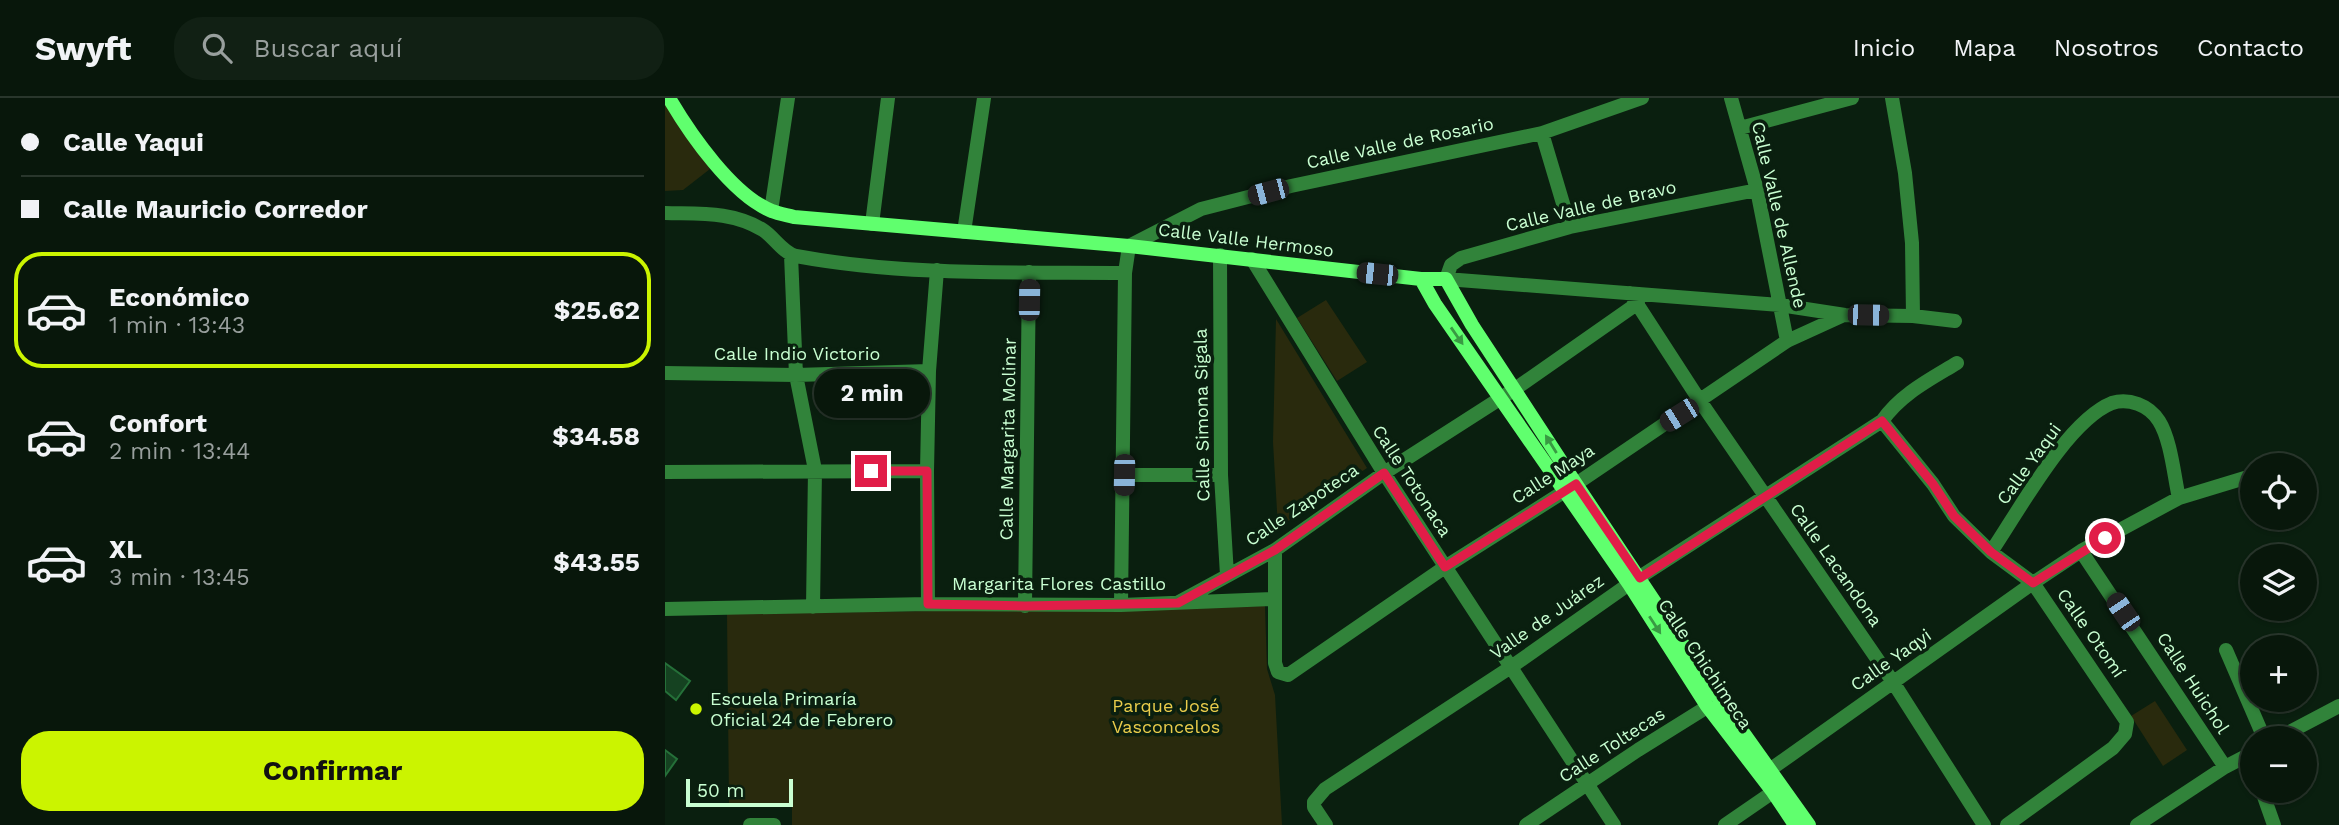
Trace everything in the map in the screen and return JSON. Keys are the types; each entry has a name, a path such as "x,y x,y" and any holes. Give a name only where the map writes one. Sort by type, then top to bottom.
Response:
{"main road":[{"name":"Calle Valle Hermoso","path":"668,100 721,171 753,200 771,211 794,217 1129,246 1421,279 1446,279"},
{"name":"Calle Chichimeca","path":"1421,279 1435,304 1500,398 1570,487 1635,581 1795,825"},
{"name":"Calle Chichimeca","path":"1446,279 1472,325 1515,389 1570,487"},
{"name":"Calle Chichimeca","path":"1714,703 1771,769 1809,825"}],"street":[{"path":"771,211 788,98"},
{"path":"872,223 888,98"},
{"path":"964,232 984,98"},
{"name":"Calle Valle de Rosario","path":"1129,246 1201,209 1291,186 1542,133 1642,98"},
{"name":"Calle Valle de Allende","path":"1731,98 1757,190 1787,341"},
{"path":"1892,98 1905,173 1912,243 1913,316"},
{"path":"1740,128 1842,99"},
{"path":"1542,133 1570,227"},
{"name":"Calle Valle de Bravo","path":"1446,279 1451,265 1461,258 1570,227 1757,190"},
{"path":"665,213 726,214 764,231 791,255 852,265 937,270 1125,273"},
{"path":"1121,605 1125,273 1129,246"},
{"path":"791,255 796,375 815,470 813,607"},
{"name":"Calle Simona Sigala","path":"1220,255 1221,475 1227,575"},
{"name":"Calle Totonaca","path":"1252,260 1384,473 1614,825"},
{"path":"928,604 929,371 937,270"},
{"name":"Calle Margarita Molinar","path":"1025,606 1029,272"},
{"name":"Calle Valle Hermoso","path":"1446,279 1634,298 1780,305 1845,315 1913,316 1955,321"},
{"name":"Calle Zapoteca","path":"1178,603 1275,550 1384,473 1515,389 1634,298"},
{"name":"Calle Lacandona","path":"1634,298 1700,401 1893,682 1984,825"},
{"name":"Calle Maya","path":"1275,599 1275,663 1278,672 1288,675 1445,567 1570,487 1787,341 1845,315"},
{"name":"Valle de Juárez","path":"1326,825 1314,807 1316,797 1325,789 1511,667 1635,581 1882,421 1905,395 1957,363"},
{"name":"Calle Indio Victorio","path":"665,373 796,375 929,371"},
{"name":"Calle Yaqui","path":"1991,552 2055,456 2083,424 2099,410 2115,402 2129,401 2145,407 2158,419 2164,433 2179,498"},
{"name":"Calle Otomí","path":"1882,421 1933,484 1954,516 1991,552 2033,583 2127,722 2125,734 2113,748 2007,825"},
{"path":"665,472 927,471"},
{"path":"1124,475 1221,475"},
{"path":"2033,583 2081,551 2179,498 2240,479"},
{"path":"1275,550 1275,599"},
{"name":"Calle Huichol","path":"2081,551 2225,767"},
{"name":"Calle Yaqyi","path":"1771,769 2033,583"},
{"name":"Margarita Flores Castillo","path":"665,609 928,604 1121,605 1275,599"},
{"path":"2226,650 2259,726"},
{"name":"Calle Toltecas","path":"1526,825 1714,703"},
{"path":"2302,726 2339,706"},
{"path":"2137,825 2225,767 2240,761"},
{"path":"1725,825 1773,792"},
{"path":"2266,803 2274,825"},
{"path":"750,825 774,825"}],"green space":[{"path":"665,104 710,169 683,190 665,191"},
{"path":"1326,300 1367,362 1337,381 1297,318"},
{"path":"1276,319 1367,468 1278,528 1273,442"},
{"name":"Parque José Vasconcelos","path":"1265,606 1267,669 1275,695 1282,825 792,825 792,804 729,804 727,614"},
{"path":"2155,701 2187,750 2163,766 2131,716"}],"building":[{"path":"665,663 690,681 676,700 665,691"},
{"path":"665,750 677,759 665,776"}],"place":[{"name":"Escuela Primaría Oficial 24 de Febrero","path":"696,709"}],"route":[{"path":"871,471 927,471 928,604 1025,606 1178,603 1275,550 1384,473 1445,567 1564,489 1576,484 1640,578 1882,421 1933,484 1954,516 1991,552 2033,583 2105,538"}]}
